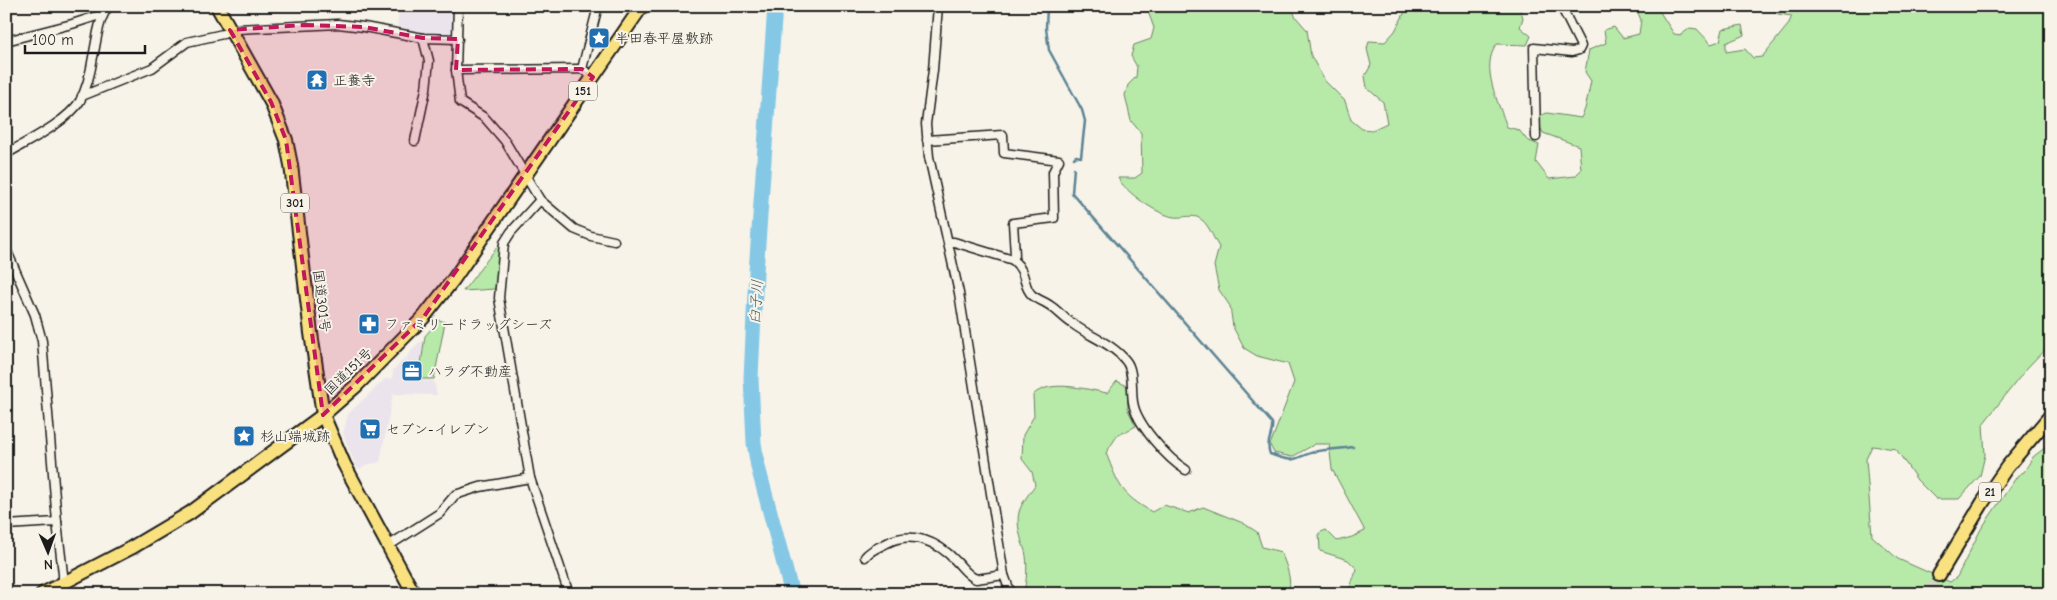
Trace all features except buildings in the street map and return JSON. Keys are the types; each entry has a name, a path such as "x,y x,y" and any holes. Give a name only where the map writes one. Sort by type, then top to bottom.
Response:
{"main road":[{"name":"国道301号","path":"217,6 272,102 286,140 291,165 323,415 344,464 414,594"},
{"name":"国道151号","path":"42,594 63,588 190,513 323,415 356,386 423,318 505,207 524,176 642,6"},
{"name":"21","path":"1939,575 1982,502 2051,415"}],"street":[{"path":"6,154 74,110 82,96 92,66 103,14 109,6"},
{"path":"458,6 456,70 460,102 485,118 505,141 524,176 540,200 574,229 591,236 614,241"},
{"path":"582,69 598,6"},
{"path":"938,6 933,70 926,124 929,157 949,242 974,375 1004,575 1011,594"},
{"path":"1536,137 1534,48 1572,52 1579,50 1581,46 1561,6"},
{"path":"6,41 103,14"},
{"path":"82,96 152,68 187,42 223,34 230,30 338,24 423,38 458,39"},
{"path":"415,142 426,89 429,61 423,38"},
{"path":"456,70 582,69 593,77"},
{"path":"927,140 1003,135 1004,153 1059,160 1053,172 1054,218 1012,223 1015,255 1012,260"},
{"path":"540,200 511,232 504,243 499,298 530,478 569,594"},
{"path":"949,242 1012,260 1019,265 1024,274 1028,289 1033,296 1052,307 1073,325 1106,343 1126,362 1129,369 1133,405 1142,424 1162,449 1186,470"},
{"path":"6,249 9,266 35,315 42,340 63,588"},
{"path":"388,546 440,513 455,495 480,487 530,478"},
{"path":"6,525 57,522"},
{"path":"865,557 870,550 892,540 913,536 920,537 948,554 965,572 976,579 1004,575"}],"highlighted area":[{"path":"304,25 364,27 423,38 458,39 456,70 582,69 593,77 423,318 323,415 286,140 271,102 230,30"}],"shaded area":[{"path":"399,6 455,6 454,30 447,36 421,35 397,30"},
{"path":"420,341 424,343 419,378 405,378 407,356"},
{"path":"406,357 404,380 434,381 437,395 393,394 380,462 366,465 360,469 356,467 343,434 348,414 385,379 392,379 393,370"}],"green space":[{"path":"1146,6 1292,6 1295,16 1307,30 1311,56 1325,81 1345,101 1351,120 1362,129 1372,130 1387,123 1383,102 1367,88 1365,76 1371,65 1367,49 1369,41 1385,42 1395,31 1408,6 1520,7 1523,18 1520,27 1531,36 1527,45 1497,44 1492,53 1490,74 1507,127 1519,130 1527,140 1539,145 1536,162 1549,179 1575,176 1581,170 1579,146 1543,133 1539,125 1539,116 1547,113 1581,118 1585,109 1591,81 1585,72 1589,50 1606,43 1604,30 1614,27 1623,38 1639,34 1641,20 1635,6 1656,6 1674,34 1681,35 1690,28 1697,29 1711,44 1720,41 1723,29 1742,25 1744,35 1726,43 1726,52 1745,49 1753,58 1762,57 1788,25 1792,16 1778,14 1767,6 2051,6 2051,343 2027,368 1983,424 1985,455 1980,476 1959,499 1936,499 1917,480 1896,449 1872,446 1866,459 1872,536 1898,559 1950,582 1957,577 1981,529 2018,475 2024,472 2033,457 2051,443 2051,594 1347,594 1357,569 1348,560 1320,551 1319,533 1326,530 1337,541 1365,531 1332,469 1329,444 1315,444 1292,457 1274,453 1270,445 1294,382 1288,364 1257,356 1244,348 1233,327 1230,306 1219,290 1214,266 1219,247 1205,222 1197,217 1174,217 1159,212 1127,190 1118,178 1135,178 1142,173 1141,133 1131,121 1125,95 1128,85 1136,77 1137,67 1131,56 1134,45 1151,39 1154,28"},
{"path":"501,242 495,289 463,291"},
{"path":"439,320 445,322 434,379 419,379 425,336"},
{"path":"1117,381 1127,386 1128,410 1136,426 1117,436 1106,453 1122,488 1134,500 1152,512 1164,505 1189,513 1203,507 1243,523 1257,532 1262,547 1281,552 1287,567 1290,583 1288,594 1023,594 1027,561 1019,532 1018,517 1022,505 1035,485 1032,472 1022,459 1023,435 1034,416 1033,395 1048,387 1058,386 1107,393"}],"waterway":[{"name":"臼子川","path":"775,6 756,272 751,378 754,443 758,467 792,594"},
{"path":"1047,6 1046,28 1049,50 1082,110 1085,121 1081,157 1076,156 1074,158"},
{"path":"1074,168 1072,193 1272,423 1268,445 1270,454 1286,459 1295,459 1318,451 1353,447"}],"tunnel":[{"path":"1930,594 1939,575"}],"place":[{"name":"半田春平屋敷跡","path":"599,38"},
{"name":"正養寺","path":"317,80"},
{"name":"ファミリードラッグシーズ","path":"369,324"},
{"name":"ハラダ不動産","path":"412,371"},
{"name":"セブン-イレブン","path":"370,429"},
{"name":"杉山端城跡","path":"244,436"}]}
